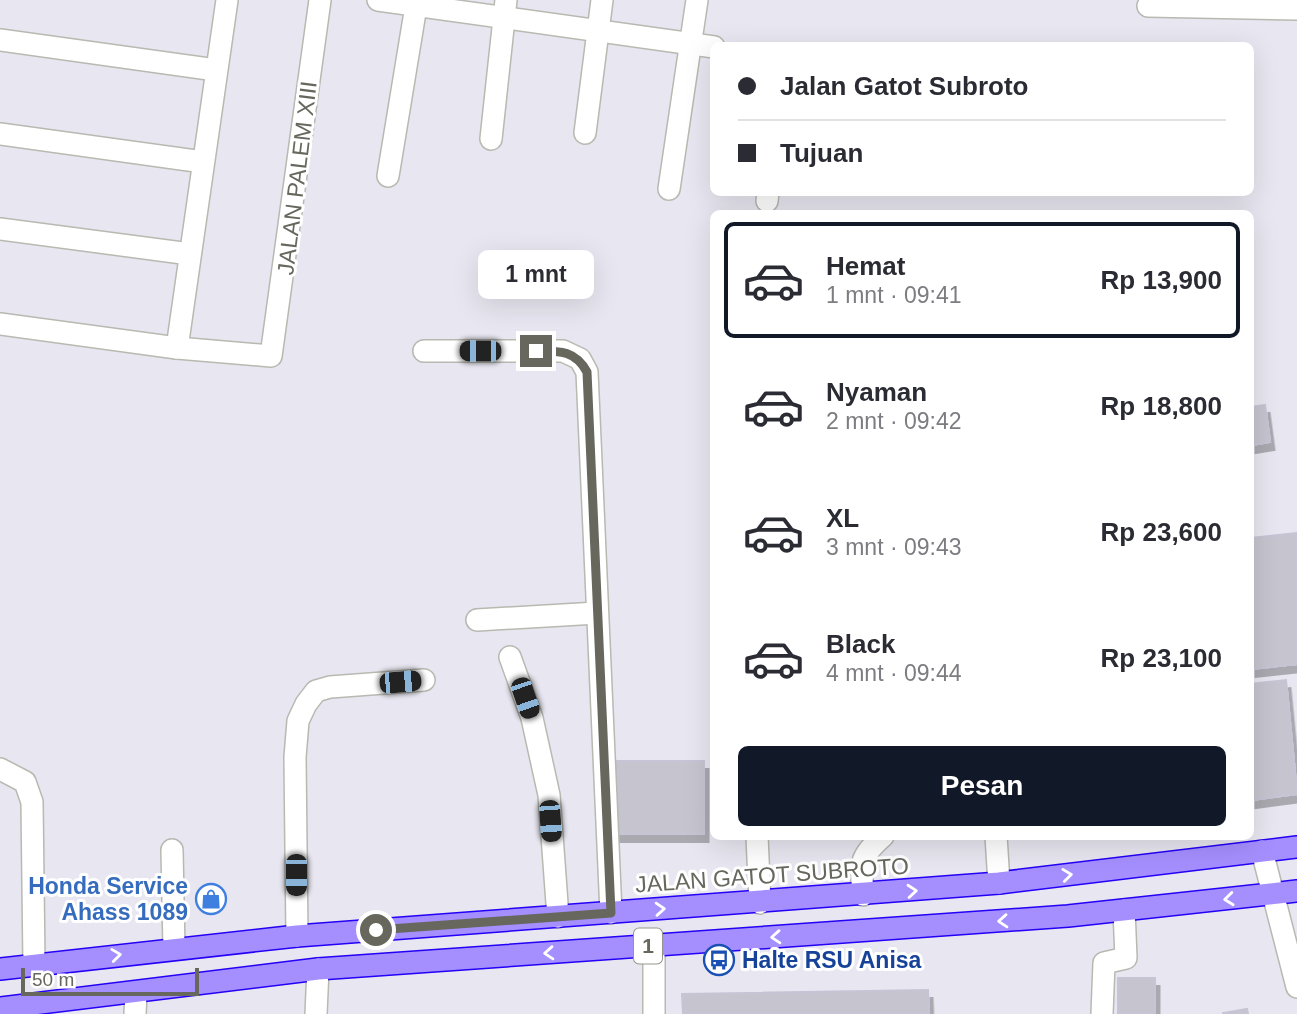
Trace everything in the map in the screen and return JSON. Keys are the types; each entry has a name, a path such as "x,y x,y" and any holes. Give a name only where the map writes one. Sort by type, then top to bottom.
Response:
{"highway":[{"name":"JALAN GATOT SUBROTO","path":"0,969 297,936 999,883 1297,847"},
{"name":"1","path":"0,1008 136,1004 318,969 1125,910 1297,891"}],"street":[{"path":"0,324 177,348 227,0"},
{"name":"JALAN PALEM XIII","path":"177,348 271,356 320,0"},
{"path":"377,0 505,9 598,31 710,47"},
{"path":"585,133 602,0"},
{"path":"669,189 697,0"},
{"path":"388,176 417,3"},
{"path":"1148,6 1297,9"},
{"path":"491,139 505,9"},
{"path":"0,40 216,70"},
{"path":"0,134 203,162"},
{"path":"0,229 190,254"},
{"path":"424,351 564,351 580,359 587,372 611,913"},
{"path":"477,620 597,614"},
{"path":"510,657 532,718 548,795 558,917"},
{"path":"297,936 295,757 298,721 306,704 316,691 330,687 424,680"},
{"path":"0,769 24,782 32,802 34,965"},
{"path":"757,840 760,903"},
{"path":"863,895 861,864 864,853 879,840"},
{"path":"996,840 999,883"},
{"path":"172,850 174,949"},
{"path":"1262,851 1297,987"},
{"path":"1102,1014 1104,963 1126,958 1125,910"},
{"path":"654,945 654,1014"},
{"path":"316,1014 318,969"}],"building":[{"path":"1265,405 1270,442 1254,445 1254,407"},
{"path":"1296,533 1297,664 1254,669 1254,538"},
{"path":"1286,680 1297,794 1254,800 1254,684"},
{"path":"606,761 704,761 704,834 606,834"},
{"path":"1118,978 1155,978 1155,1014 1118,1014"},
{"path":"928,990 929,1014 683,1014 682,994"},
{"path":"1247,1009 1248,1014 1223,1014 1223,1013"}],"place":[{"name":"Honda Service Ahass 1089","path":"211,899"},
{"name":"Halte RSU Anisa","path":"719,960"}],"route":[{"path":"376,930 611,913 605,837 597,560 587,372 580,359 564,351 536,351"}]}
